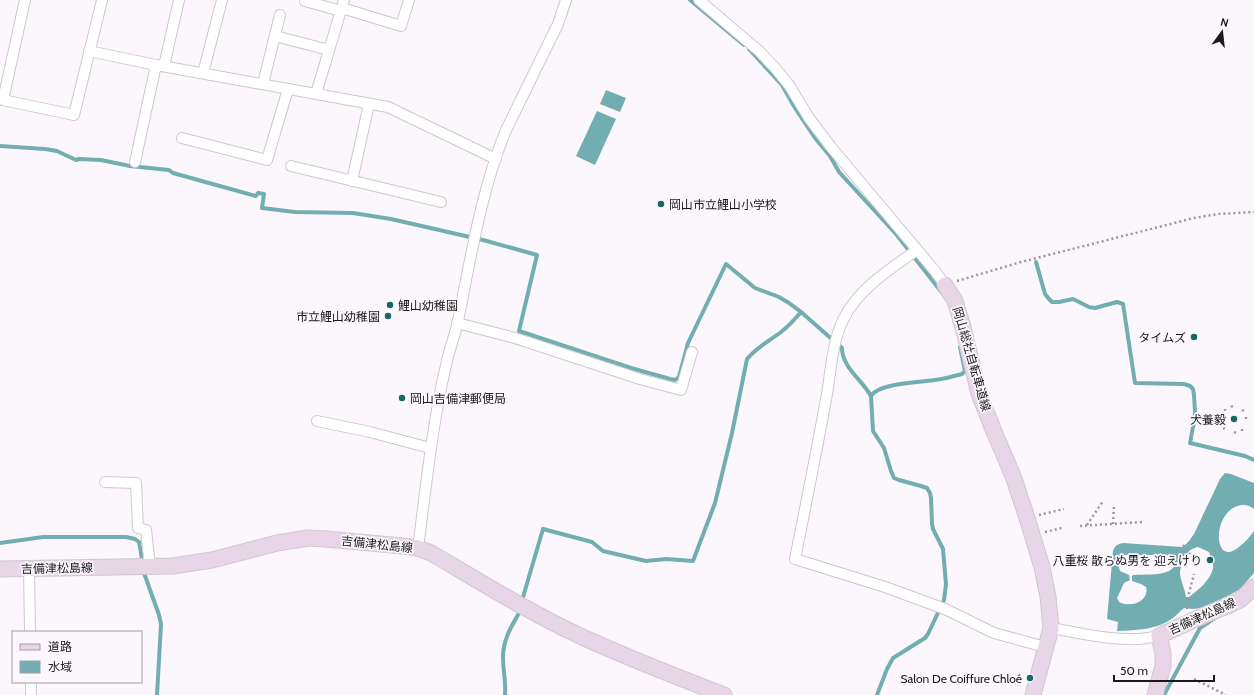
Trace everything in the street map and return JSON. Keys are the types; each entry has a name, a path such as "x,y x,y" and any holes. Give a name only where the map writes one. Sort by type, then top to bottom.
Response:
{"main road":[{"name":"岡山総社自転車道線","path":"945,285 955,301 963,327 979,394 1013,476 1042,567 1048,597 1051,628 1033,695"},
{"name":"吉備津松島線","path":"0,569 173,566 212,560 277,543 308,538 418,548 431,553 514,601 577,635 724,695"},
{"name":"吉備津松島線","path":"1155,695 1162,672 1164,653 1159,636 1207,614 1230,606 1240,600 1254,587"}],"street":[{"path":"25,0 1,99 74,115 102,0"},
{"path":"135,162 179,0"},
{"path":"203,73 222,0"},
{"path":"304,1 342,6 401,26 409,0"},
{"path":"418,548 430,448 446,364 457,323 471,251 486,190 506,130 558,24 566,0"},
{"path":"699,0 759,51 776,69 789,85 809,118 822,135 945,285"},
{"path":"316,94 342,6"},
{"path":"263,84 280,15"},
{"path":"275,36 329,50"},
{"path":"89,51 160,66 388,107 496,159"},
{"path":"182,138 267,160 288,89"},
{"path":"352,181 369,104"},
{"path":"291,166 441,202"},
{"path":"917,250 884,274 856,300 843,320 837,336 795,559 885,586 938,606 994,633 1045,647"},
{"path":"457,323 515,338 640,379 681,390 692,352"},
{"path":"318,421 370,432 430,448"},
{"path":"105,482 136,483 138,528 146,530 150,567"},
{"path":"29,569 30,631"},
{"path":"1051,628 1120,638 1138,639 1159,636"},
{"path":"31,683 31,695"}],"path":[{"path":"945,285 1021,262 1194,218 1218,214 1254,212"},
{"path":"1086,525 1104,501"},
{"path":"1113,524 1114,506"},
{"path":"1027,518 1064,509"},
{"path":"1080,526 1142,522"},
{"path":"1183,545 1190,554"},
{"path":"1210,555 1222,547"},
{"path":"1171,561 1183,565"},
{"path":"1187,608 1188,597 1194,574"},
{"path":"1194,679 1226,695"}],"water":[{"path":"606,90 626,98 620,112 600,104"},
{"path":"597,111 616,119 595,165 576,156"},
{"path":"1225,473 1254,483 1254,509 1242,505 1229,511 1223,520 1219,538 1224,551 1231,552 1239,547 1254,531 1254,573 1240,589 1201,608 1184,608 1167,622 1153,627 1139,630 1117,631 1118,622 1107,619 1113,551 1115,547 1118,544 1123,543 1183,547 1194,534 1220,479","holes":["1198,547 1209,552 1213,562 1213,568 1210,577 1204,584 1189,597 1186,597 1180,572 1187,553","1124,555 1167,555 1174,560 1175,565 1172,569 1165,573 1133,575 1132,581 1146,587 1145,597 1133,604 1123,604 1119,602 1117,598 1124,583 1130,580 1129,575 1120,571 1118,564 1121,557"]}],"waterway":[{"path":"690,0 744,45"},
{"path":"749,49 782,85 795,108 815,138 830,156 839,172 896,234 943,294"},
{"path":"0,146 45,149 57,151 76,160 101,160 130,166 169,170 173,173 256,196 258,193 264,194 262,208 295,212 353,213 391,219 483,240 537,255 519,331 631,368 670,379 675,380 679,377 688,343 726,264 755,288 779,297 801,312"},
{"path":"1036,262 1045,294 1052,302 1073,299 1089,307 1095,308 1117,302 1123,304 1135,383 1184,384 1193,389 1195,412 1190,443 1245,456 1254,460"},
{"path":"523,597 543,529 592,542 603,551 646,561 666,559 693,561 715,503 732,433 747,359 787,327 801,312 842,348 845,361 871,396"},
{"path":"877,695 893,658 925,638 928,634 944,600 946,584 943,549 932,524 930,493 927,488 894,478 884,448 873,431 871,396 882,388 938,380 962,374 965,371 960,347"},
{"path":"0,543 43,537 126,537 135,539 139,542 142,559"},
{"path":"144,573 161,624 157,695"},
{"path":"505,695 503,662 504,645 519,613"},
{"path":"1164,695 1200,628 1215,618"}],"place":[{"name":"岡山市立鯉山小学校","path":"661,204"},
{"name":"鯉山幼稚園","path":"390,305"},
{"name":"市立鯉山幼稚園","path":"388,316"},
{"name":"タイムズ","path":"1194,337"},
{"name":"岡山吉備津郵便局","path":"402,398"},
{"name":"犬養毅","path":"1234,419"},
{"name":"八重桜 散らぬ男を 迎えけり","path":"1210,560"},
{"name":"Salon De Coiffure Chloé","path":"1030,678"}]}
